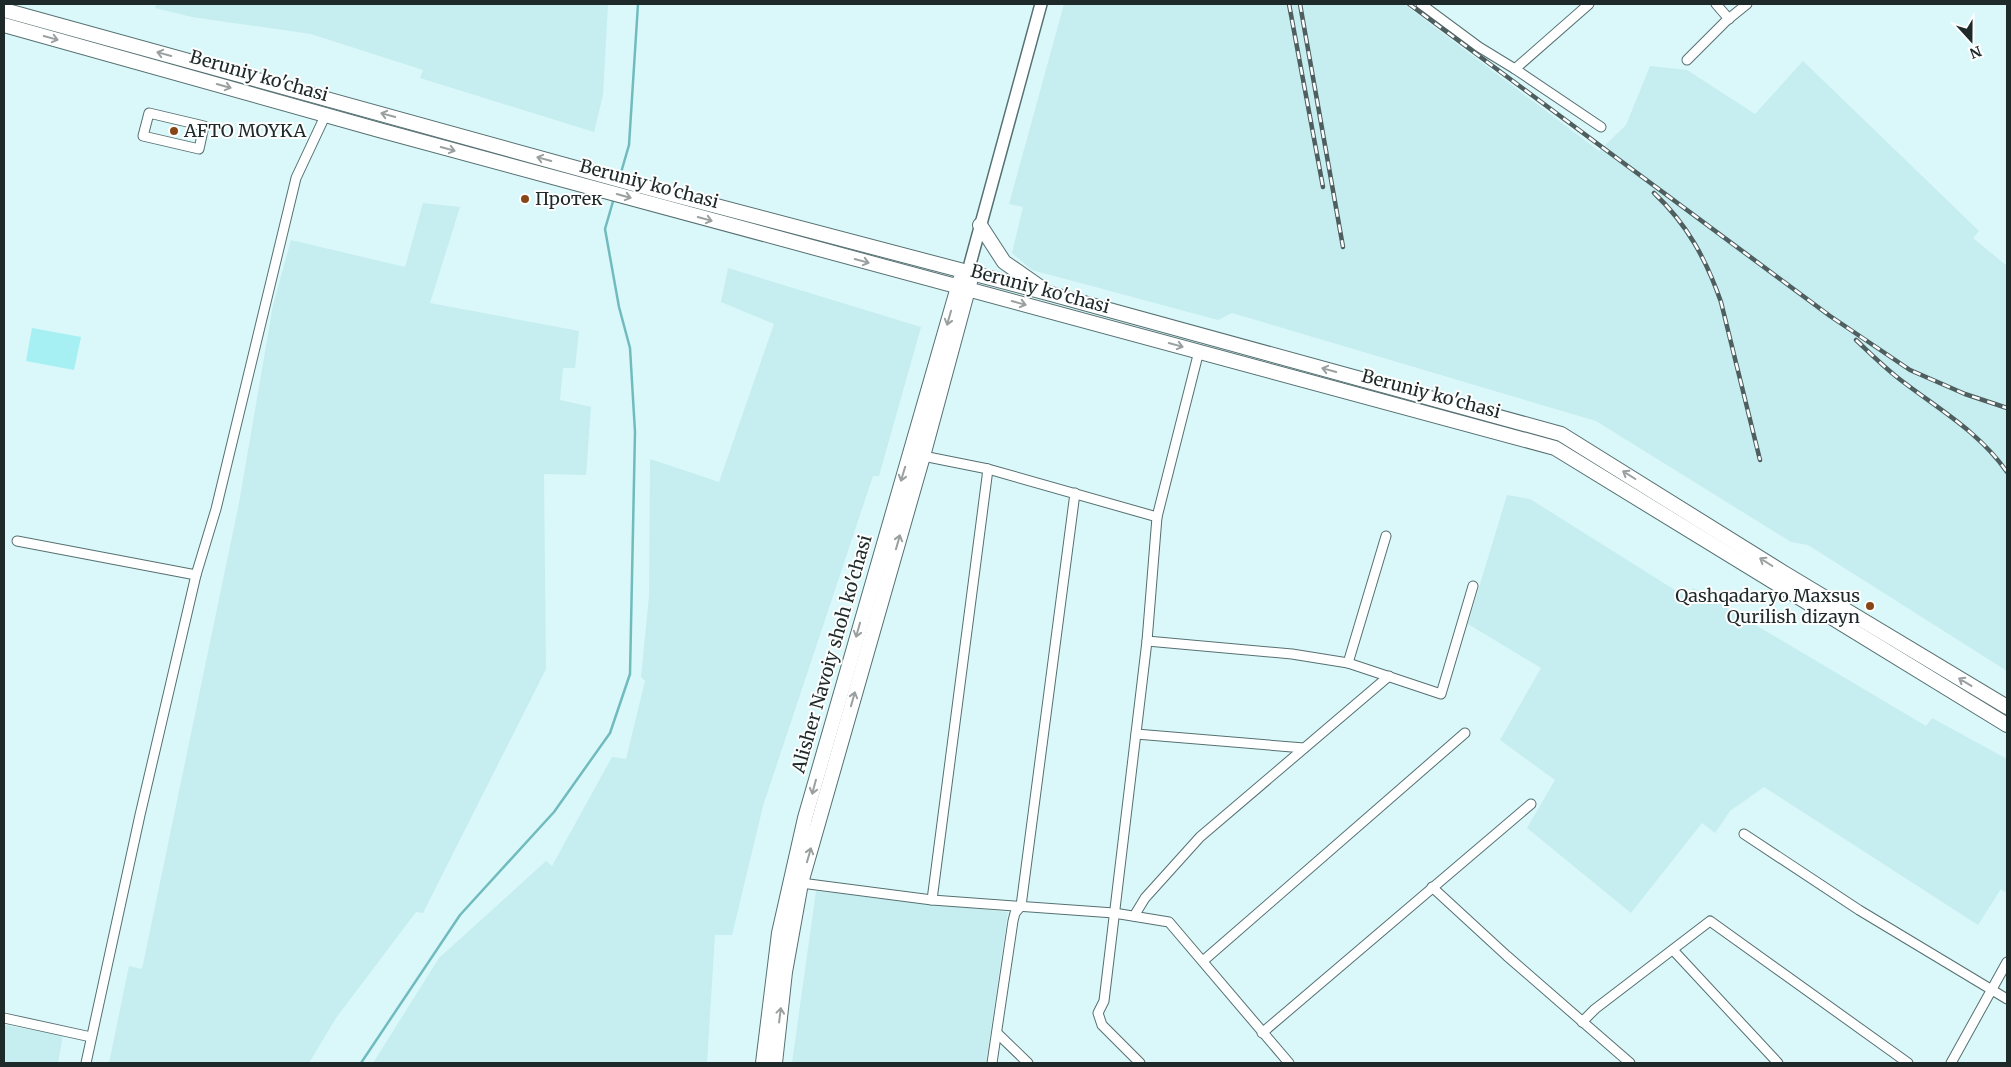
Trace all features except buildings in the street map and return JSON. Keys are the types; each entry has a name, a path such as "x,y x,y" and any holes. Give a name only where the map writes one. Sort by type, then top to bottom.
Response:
{"main road":[{"name":"Beruniy ko'chasi","path":"4,10 663,192 968,270 1561,434 1784,573 2007,707"},
{"name":"Beruniy ko'chasi","path":"4,25 499,163 1554,448 2007,725"},
{"path":"138,62 142,48"},
{"path":"499,163 504,147"},
{"path":"980,225 1004,262 1015,272 1051,294"},
{"name":"Alisher Navoiy shoh ko'chasi","path":"762,1063 779,933 805,818 968,270"},
{"name":"Alisher Navoiy shoh ko'chasi","path":"776,1063 785,972 801,883 923,456 963,288"},
{"path":"1777,586 1784,573"}],"street":[{"name":"Alisher Navoiy shoh ko'chasi","path":"968,270 1041,4"},
{"path":"1421,4 1478,47 1516,68 1600,127"},
{"path":"1516,68 1589,4"},
{"path":"1716,4 1728,18"},
{"path":"1687,60 1728,18 1747,4"},
{"path":"149,113 204,126 199,149 143,136 149,113"},
{"path":"86,1063 140,815 196,575 216,508 296,178 326,114"},
{"path":"1140,1063 1102,1025 1098,1018 1098,1013 1104,1001 1136,734 1147,641 1157,516 1200,351"},
{"path":"923,456 988,470 1157,516"},
{"path":"932,900 988,470"},
{"path":"992,1063 1013,921 1015,913 1021,906 1075,493"},
{"path":"1348,663 1386,536"},
{"path":"17,540 196,575"},
{"path":"1147,641 1292,654 1348,663 1442,694 1473,586"},
{"path":"1134,916 1145,898 1200,837 1389,676"},
{"path":"1203,961 1464,733"},
{"path":"1136,734 1304,748"},
{"path":"1262,1032 1530,804"},
{"path":"1744,834 1859,910 2007,999"},
{"path":"801,883 932,900 1114,913 1169,922 1289,1063"},
{"path":"1432,886 1630,1063"},
{"path":"1582,1022 1595,1009 1710,921 1908,1063"},
{"path":"1673,950 1778,1063"},
{"path":"1951,1063 2007,962"},
{"path":"4,1018 91,1037"},
{"path":"997,1033 1028,1063"}],"shaded area":[{"path":"156,4 608,4 603,95 594,132 420,78 423,70 311,34 192,17 155,8"},
{"path":"1064,4 1404,4 1599,151 1626,125 1650,66 1687,70 1755,114 1803,61 1979,231 1973,238 2007,266 2007,671 1808,545 1791,542 1596,421 1232,313 1218,320 1032,270 1012,253 1023,207 1009,204"},
{"path":"423,203 460,207 430,303 579,331 575,368 563,368 560,400 591,407 586,475 544,474 546,669 423,913 416,912 336,1018 309,1063 109,1063 129,966 142,969 239,503 273,305 291,240 405,267"},
{"path":"728,268 921,327 879,476 873,476 763,806 732,935 715,935 707,1063 373,1063 439,958 546,861 552,866 612,757 626,759 645,681 641,677 649,596 650,459 719,482 774,324 721,302"},
{"path":"32,328 81,337 74,370 26,361"},
{"path":"1507,495 1530,499 1686,597 1693,588 1926,726 1932,718 2007,759 2007,893 2001,889 1978,925 1764,787 1730,811 1715,833 1702,823 1631,913 1527,828 1555,780 1500,740 1541,668 1468,624"},
{"path":"816,891 1008,912 986,1063 792,1063"},
{"path":"4,1025 63,1035 58,1063 4,1063"}],"waterway":[{"path":"620,176 629,145 638,4"},
{"path":"361,1063 460,915 554,812 610,733 630,674 635,432 630,348 619,307 605,229 614,198"}],"railway":[{"path":"1289,4 1323,187"},
{"path":"1300,4 1343,247"},
{"path":"1409,4 1830,316 1910,370 1965,394 2007,408"},
{"path":"1654,193 1686,230 1702,257 1715,286 1721,302 1760,460"},
{"path":"1856,340 1896,376 1971,433 2007,472"}],"place":[{"name":"AFTO MOYKA","path":"174,131"},
{"name":"Протек","path":"525,199"},
{"name":"Qashqadaryo Maxsus Qurilish dizayn","path":"1870,606"}]}
